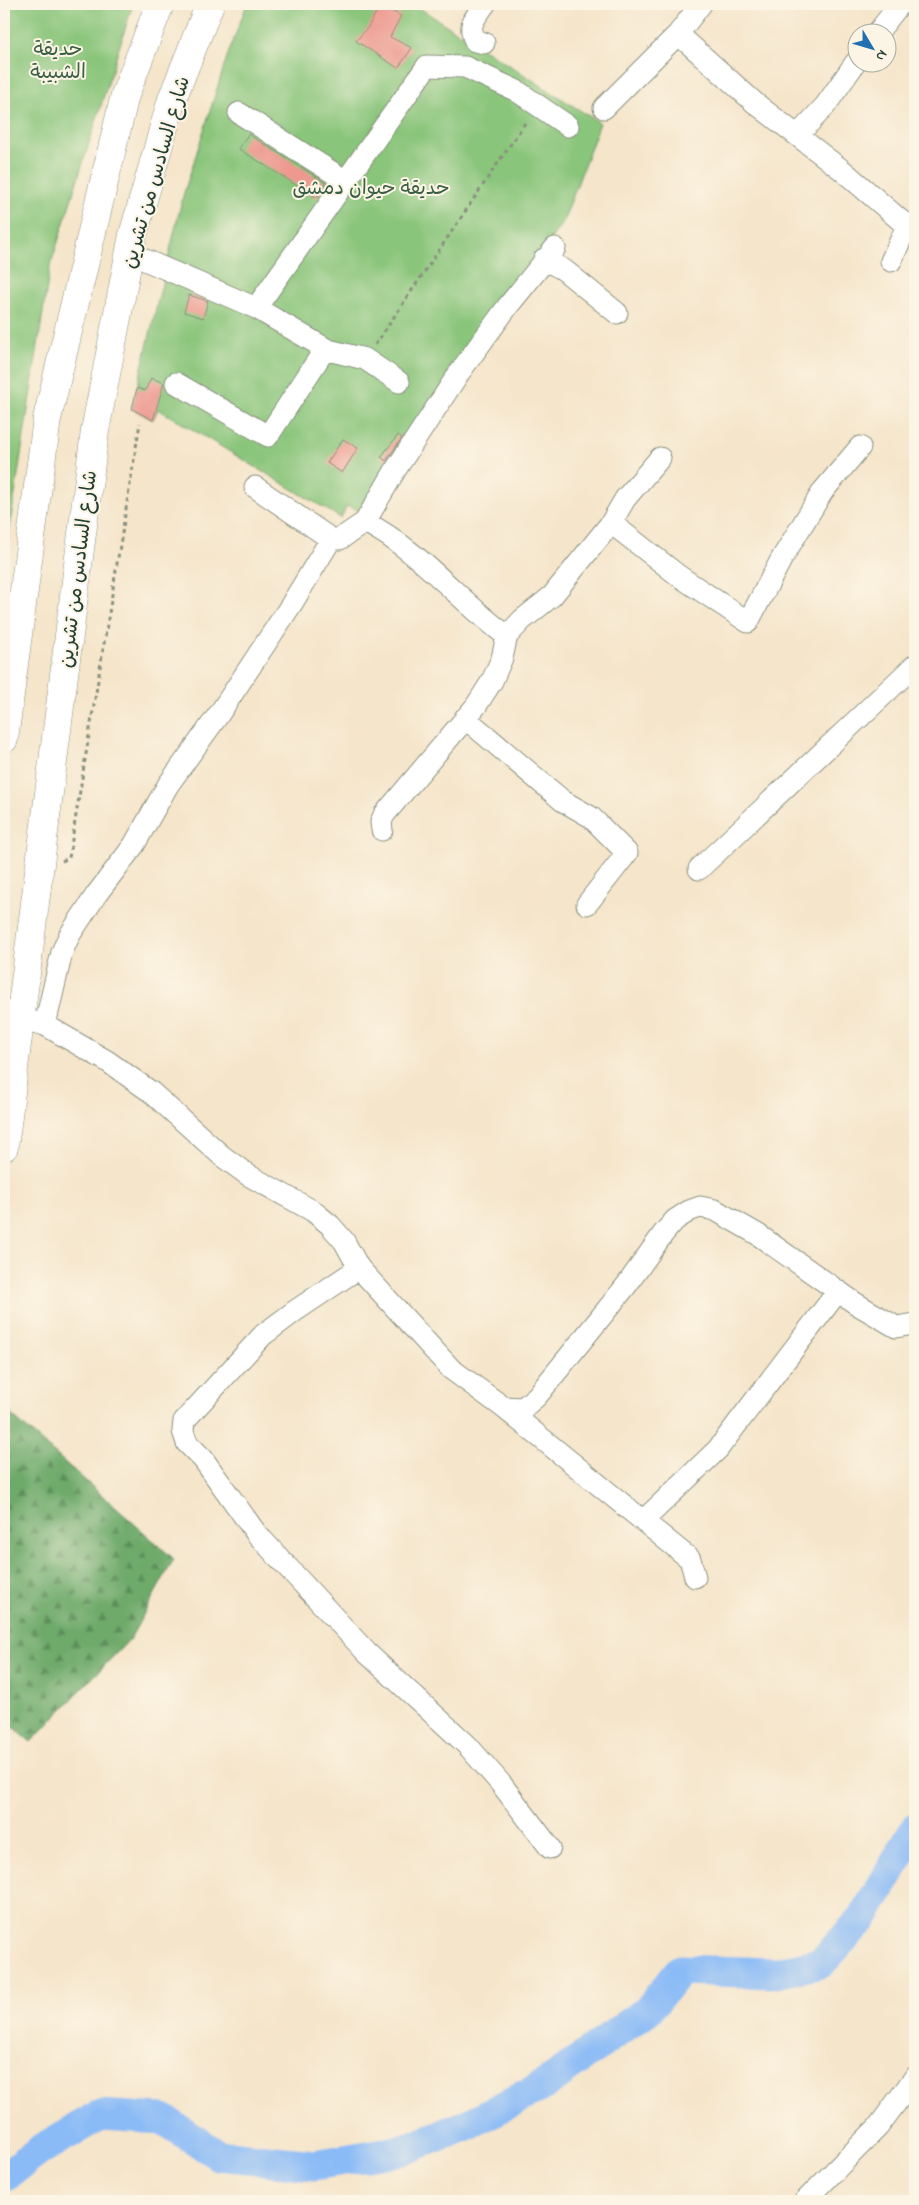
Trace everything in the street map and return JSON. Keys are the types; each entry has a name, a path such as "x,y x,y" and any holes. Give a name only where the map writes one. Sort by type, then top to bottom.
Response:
{"highway":[{"path":"4,739 47,419 125,95 160,4"},
{"name":"شارع السادس من تشرين","path":"4,1147 95,431 133,235 172,99 210,4"}],"street":[{"path":"484,43 474,41 470,30 473,21 485,4"},
{"path":"604,108 678,34 701,4"},
{"path":"886,22 900,4"},
{"path":"678,34 756,103 911,224 891,261"},
{"path":"256,308 427,66 465,68 517,91 568,126"},
{"path":"798,134 825,106 849,72"},
{"path":"239,113 346,181"},
{"path":"130,253 256,308 325,349 365,359 399,382"},
{"path":"255,486 331,539 340,539 365,522 396,469 459,373 550,253 564,270 617,313"},
{"path":"176,382 268,436 325,349"},
{"path":"611,523 679,576 748,622 782,558 823,491 860,447"},
{"path":"382,830 381,822 384,815 476,706 492,681 502,658 507,636 522,620 552,596 611,523 625,499 660,458"},
{"path":"365,522 382,531 414,555 481,617 507,636"},
{"path":"45,1025 62,952 69,936 96,895 134,845 168,785 219,714 291,605 331,539"},
{"path":"699,869 915,665"},
{"path":"465,718 563,801 591,817 627,853 587,904"},
{"path":"19,1018 45,1025 88,1048 151,1092 222,1156 248,1175 312,1211 330,1225 344,1241 360,1268 451,1369 502,1407 690,1559 695,1577"},
{"path":"502,1407 523,1408 537,1396 626,1286 675,1220 700,1207 714,1210 757,1234 838,1292 896,1327 915,1324"},
{"path":"360,1268 294,1311 262,1335 184,1421 183,1431 187,1443 203,1459 256,1533 297,1575 367,1654 466,1745 502,1785 550,1848"},
{"path":"644,1520 718,1449 838,1292"},
{"path":"805,2201 878,2126 915,2077"}],"path":[{"path":"365,359 538,105"},
{"path":"39,868 69,858 140,422"}],"green space":[{"name":"حديقة الشبيبة","path":"4,4 133,4 50,267 4,565"},
{"name":"حديقة حيوان دمشق","path":"247,4 413,4 600,123 564,220 363,512 347,506 341,518 158,409 153,420 132,409 183,196 227,57"},
{"path":"8,1412 174,1559 130,1639 31,1742 4,1720 4,1458"}],"building":[{"path":"380,5 401,16 390,37 412,48 398,68 356,41 368,27"},
{"path":"248,134 326,183 317,198 239,149"},
{"path":"189,295 208,301 203,318 184,312"},
{"path":"151,378 164,383 153,420 132,409 137,388 145,391"},
{"path":"398,435 402,438 386,461 381,457"},
{"path":"343,439 358,448 342,473 327,463"}],"waterway":[{"path":"4,2177 43,2148 100,2115 163,2119 218,2155 314,2165 403,2150 469,2124 544,2085 648,2010 680,1970 775,1973 821,1963 863,1918 915,1829"}]}
